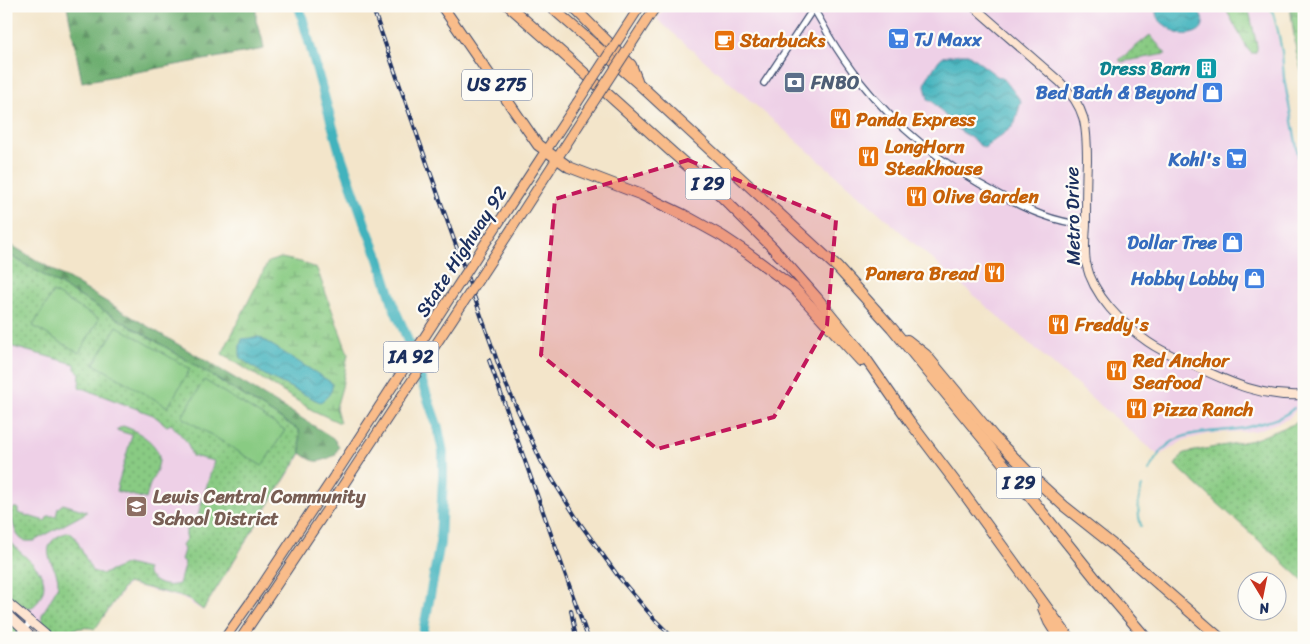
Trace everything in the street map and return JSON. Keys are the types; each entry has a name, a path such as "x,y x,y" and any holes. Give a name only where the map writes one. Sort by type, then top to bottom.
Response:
{"highway":[{"name":"US 275","path":"442,6 538,145 557,158"},
{"name":"I 29","path":"509,6 714,189 773,248 859,349 1069,638"},
{"name":"I 29","path":"550,6 638,84 838,268 892,328 1146,638"},
{"path":"572,6 631,65 638,84"},
{"path":"557,158 569,167 642,195 684,215 722,236 753,257 793,287 884,385"},
{"path":"892,328 926,355 994,437 1038,483 1117,548 1220,638"},
{"path":"1033,587 1049,622 1059,638"}],"main road":[{"name":"State Highway 92","path":"225,638 259,590 640,6"},
{"name":"State Highway 92","path":"241,638 494,256 656,6"}],"street":[{"name":"Metro Drive","path":"974,6 1060,82 1072,95 1080,108 1085,121 1087,136 1086,261 1093,282 1113,311 1148,342 1232,383 1261,392 1282,395 1304,395"},
{"path":"764,83 814,7 839,51 870,93 893,118 932,153 977,183 1026,208 1053,219 1086,225"},
{"path":"6,601 50,638"},
{"path":"6,613 33,638"},
{"path":"12,638 18,635 31,622"}],"highlighted area":[{"path":"688,160 836,220 827,325 774,417 657,449 541,355 555,199"}],"shaded area":[{"path":"665,6 1269,6 1277,34 1304,177 1304,399 1288,419 1255,431 1214,433 1184,440 1159,456 657,19"},
{"name":"Lewis Central Community School District","path":"6,249 316,431 203,611 184,599 128,584 99,624 80,628 55,637 6,595"}],"green space":[{"path":"67,6 256,6 256,21 264,49 82,82"},
{"path":"1224,6 1248,6 1257,46 1255,53 1251,53 1247,48"},
{"path":"1290,6 1304,6 1304,81 1296,51"},
{"path":"1150,35 1166,54 1121,62 1119,60"},
{"path":"6,242 333,438 339,446 335,455 325,460 317,461 306,457 301,453 299,430 164,346 6,253"},
{"path":"6,253 164,346 299,430 301,453 203,610 187,598 127,583 95,629 80,628 55,636 43,624 42,615 58,583 57,575 49,556 49,547 57,537 69,532 75,537 92,571 103,574 127,564 147,569 147,574 161,584 169,586 179,584 185,562 181,560 184,550 182,545 186,539 186,529 190,529 193,518 197,519 214,461 192,456 187,442 171,424 167,426 153,415 79,387 80,373 75,369 75,364 6,345"},
{"path":"281,258 301,262 317,269 348,354 336,408 340,423 312,410 222,354 268,262"},
{"path":"53,292 99,319 79,353 33,326"},
{"path":"117,326 190,369 168,407 94,364"},
{"path":"204,380 285,430 262,466 182,417"},
{"path":"1304,420 1304,581 1175,465 1184,453 1253,440"},
{"path":"123,426 147,439 159,455 159,461 146,499 116,491 132,435 116,430"},
{"path":"63,504 86,511 86,513 34,541 24,541 21,539 15,530 12,518 11,511 14,508 18,508 18,513 45,521 48,516 56,516 58,508"},
{"path":"6,522 10,541 36,567 43,579 42,593 37,603 31,607 27,608 20,605 6,594"},
{"path":"6,613 25,629 12,638 6,638"}],"water":[{"path":"1158,6 1196,6 1203,25 1195,33 1178,34 1158,19 1156,10"},
{"path":"968,54 997,76 1004,79 1021,101 1015,123 984,148 956,128 928,99 925,86 926,80 939,60 942,57"},
{"path":"259,337 332,383 332,389 327,397 320,402 265,375 240,358 242,339"}],"waterway":[{"path":"299,6 340,153 438,428 443,452 440,543 422,638"},
{"path":"1271,6 1282,52 1284,78 1304,186"},
{"path":"1149,471 1157,456 1177,439 1201,433 1244,428 1281,417 1294,408"},
{"path":"1141,526 1138,506 1142,487"}],"railway":[{"path":"372,6 504,380 541,461 579,522 618,576 655,620 673,638"},
{"path":"489,360 588,638"},
{"path":"571,610 576,638"}],"place":[{"name":"TJ Maxx","path":"898,39"},
{"name":"Starbucks","path":"724,40"},
{"name":"Dress Barn","path":"1206,68"},
{"name":"FNBO","path":"795,82"},
{"name":"Bed Bath & Beyond","path":"1212,92"},
{"name":"Panda Express","path":"840,119"},
{"name":"LongHorn Steakhouse","path":"869,157"},
{"name":"Kohl's","path":"1236,159"},
{"name":"Olive Garden","path":"917,196"},
{"name":"Dollar Tree","path":"1233,242"},
{"name":"Panera Bread","path":"994,273"},
{"name":"Hobby Lobby","path":"1254,278"},
{"name":"Freddy's","path":"1059,324"},
{"name":"Red Anchor Seafood","path":"1117,371"},
{"name":"Pizza Ranch","path":"1137,409"},
{"name":"Lewis Central Community School District","path":"137,507"}]}
